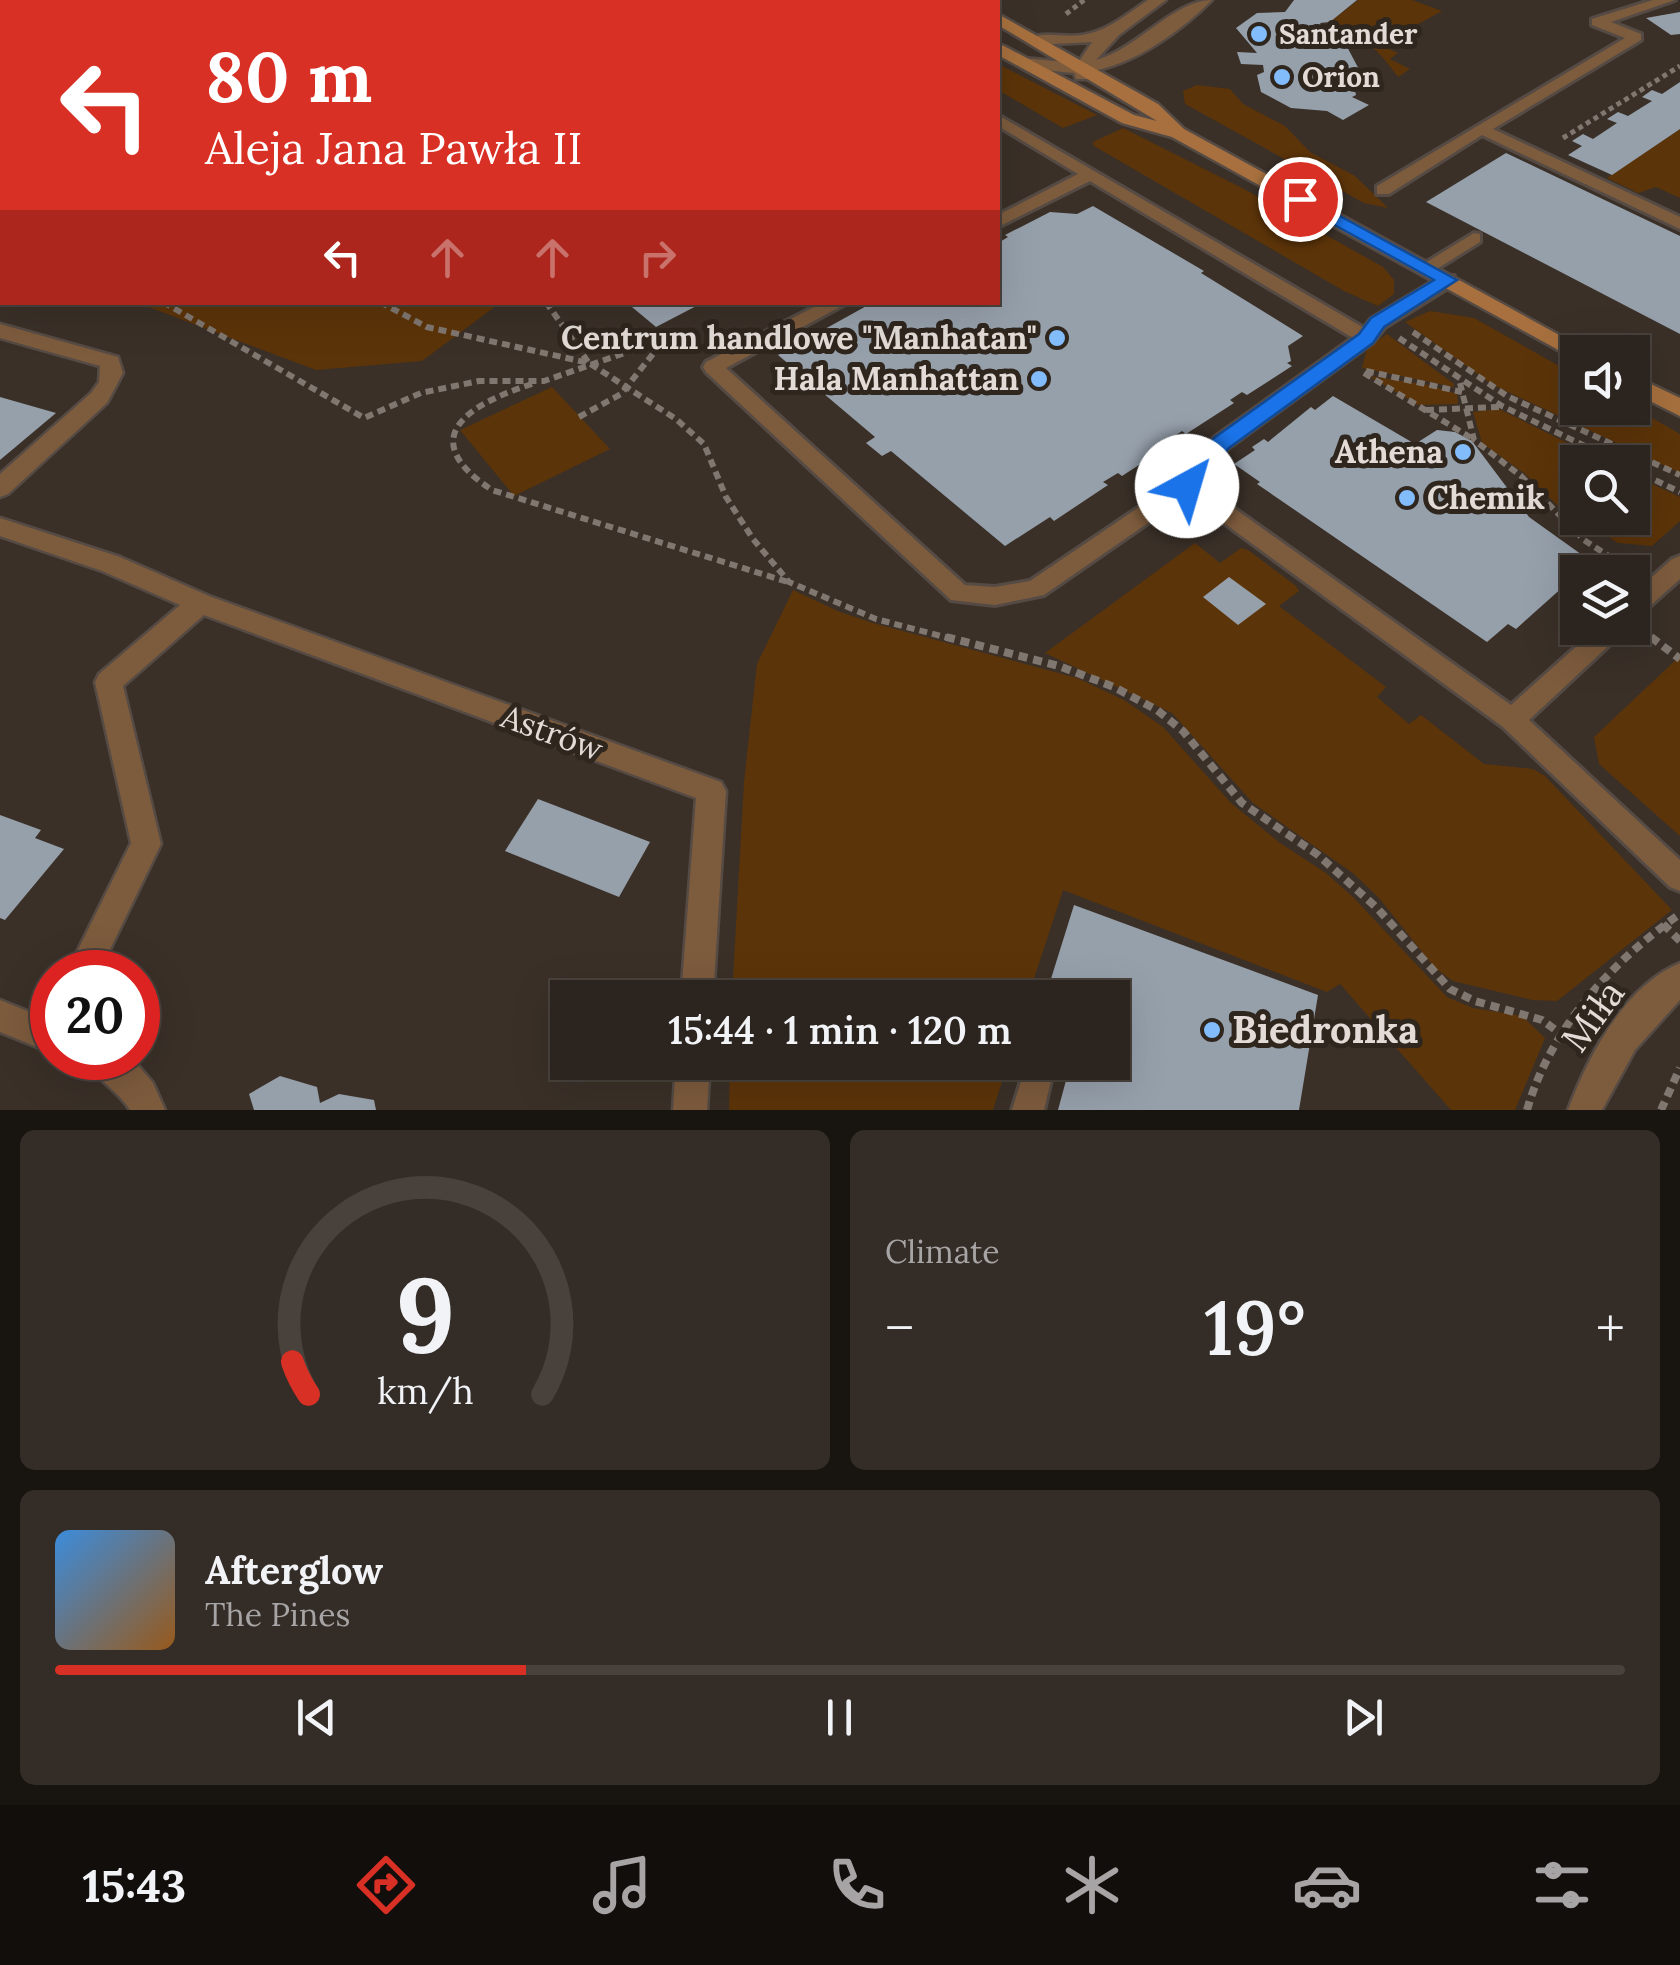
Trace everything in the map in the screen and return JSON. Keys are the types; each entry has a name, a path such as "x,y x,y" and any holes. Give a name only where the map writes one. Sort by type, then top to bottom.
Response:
{"main road":[{"path":"1000,20 1152,108 1178,133"},
{"path":"1000,51 1128,119 1178,133 1560,342"},
{"path":"1650,392 1680,408"}],"street":[{"path":"1082,95 1088,57 1112,32 1158,0"},
{"path":"1022,63 1083,70 1122,60 1204,0"},
{"path":"1034,40 1082,40 1112,32"},
{"path":"0,331 110,362 113,372 110,385 99,398 0,488"},
{"name":"Astrów","path":"0,528 111,564 200,602 711,791 699,980"},
{"path":"95,950 146,844 109,682 200,602"},
{"name":"Miła","path":"1585,1110 1608,1062 1630,1029 1652,1002 1680,979"},
{"path":"0,1016 30,1029"},
{"path":"129,1080 144,1097 148,1110"},
{"path":"690,1110 692,1080"}],"lane":[{"path":"1382,190 1636,38 1597,22 1668,0"},
{"path":"1000,121 1089,175 1372,330"},
{"path":"1481,128 1680,224"},
{"path":"1000,221 1089,175"},
{"path":"1426,268 1474,238"},
{"path":"834,305 714,367 958,594 995,596 1036,589 1187,486 1221,443 1341,357 1372,330 1448,280"},
{"path":"1187,486 1512,720 1680,878"},
{"path":"1650,592 1680,565"},
{"path":"1512,720 1594,645"},
{"path":"1028,1110 1036,1080"}],"path":[{"path":"1558,142 1680,66"},
{"path":"168,305 364,418 422,393 479,381 544,382"},
{"path":"386,305 426,327 589,363"},
{"path":"548,305 589,363 676,420 704,444 738,518 789,582"},
{"path":"1372,330 1502,406 1583,445"},
{"path":"579,416 606,406 629,390 665,339"},
{"path":"714,367 697,352 665,339 544,382 507,390 481,402 460,420 452,448 456,463 468,477 492,490 789,582 834,605 876,619 1059,666 1114,687 1157,710 1182,730 1242,803 1348,882 1377,908 1450,989 1475,1001 1542,1020 1560,1034"},
{"path":"1341,357 1364,371 1463,392"},
{"path":"1362,372 1474,440 1521,476 1584,540 1656,587"},
{"path":"1460,382 1474,440"},
{"path":"1425,410 1502,406"},
{"path":"1650,478 1680,492"},
{"path":"1650,637 1680,659"},
{"path":"1526,1110 1560,1034 1580,1006 1663,924 1680,914"},
{"path":"1663,924 1680,941"},
{"path":"1661,1110 1680,1068"}],"shaded area":[{"path":"1358,0 1412,0 1442,11 1380,45 1398,53 1390,59 1410,69 1398,77 1369,44 1330,22"},
{"path":"1000,65 1097,115 1063,128 1000,91"},
{"path":"1197,85 1230,89 1243,104 1285,126 1310,152 1355,176 1388,208 1364,203 1185,104 1183,91"},
{"path":"1123,128 1244,189 1383,267 1394,280 1394,294 1378,306 1344,291 1094,146 1093,142"},
{"path":"1680,129 1680,198 1656,187 1638,193 1607,178"},
{"path":"143,305 497,305 422,361 316,370"},
{"path":"1430,311 1474,318 1560,366 1560,417 1493,385 1405,322"},
{"path":"1387,334 1454,387 1362,368 1367,349"},
{"path":"1369,376 1428,385 1457,394 1458,404 1418,405"},
{"path":"552,387 610,449 514,496 460,430"},
{"path":"1499,409 1572,445 1560,445 1560,508 1524,473 1482,443 1473,412"},
{"path":"1650,417 1680,434 1680,473 1650,459 1650,445 1620,445 1578,425 1650,425"},
{"path":"1650,483 1680,497 1680,521 1652,546 1618,543 1606,535 1650,535"},
{"path":"1195,543 1220,563 1241,548 1248,550 1296,586 1299,591 1279,606 1386,687 1377,697 1409,724 1421,715 1484,764 1533,769 1545,776 1672,910 1557,1001 1532,1000 1453,981 1435,968 1379,898 1354,874 1253,803 1172,713 1045,653"},
{"path":"793,590 873,623 1077,678 1124,700 1163,727 1231,803 1354,898 1447,997 1473,1008 1522,1016 1545,1038 1515,1110 1451,1110 1340,984 1327,992 1063,890 1034,980 733,980 744,782 757,664"},
{"path":"1680,656 1680,836 1599,764 1594,737"},
{"path":"730,1080 1003,1080 993,1110 729,1110"}],"building":[{"path":"1294,0 1357,0 1330,22 1320,23 1335,42 1344,41 1363,77 1352,77 1356,95 1352,97 1369,105 1343,120 1327,111 1291,108 1261,92 1257,75 1264,72 1263,65 1241,64 1237,52 1257,53 1236,28 1257,13 1285,12"},
{"path":"1680,12 1680,34 1671,35 1646,18"},
{"path":"1680,82 1680,129 1612,175 1568,155 1582,146 1572,141 1583,134 1593,139 1617,123 1607,119 1618,112 1628,116 1652,101 1642,97 1652,90 1662,94"},
{"path":"1506,153 1680,236 1680,334 1426,202"},
{"name":"Hala Manhattan","path":"1093,206 1204,271 1201,273 1303,336 1288,346 1291,361 1287,363 1292,366 1247,395 1242,392 1230,400 1234,403 1186,434 1182,431 1169,440 1173,443 1122,476 1118,473 1103,482 1108,485 1054,521 1050,517 1005,546 891,451 882,456 866,443 875,437 778,355 868,305 1000,305 1000,242 1008,237 1005,235 1050,212 1077,214"},
{"path":"630,305 698,305 656,327"},
{"path":"1333,396 1415,444 1437,430 1455,432 1472,441 1529,517 1582,555 1560,555 1560,590 1516,629 1508,624 1487,642 1257,484 1260,482 1234,464 1311,407 1315,410"},
{"path":"0,397 56,413 0,460"},
{"path":"1229,577 1266,604 1238,625 1203,597"},
{"path":"538,799 650,842 619,897 505,851"},
{"path":"0,815 41,830 35,838 64,849 5,920 0,918"},
{"name":"Biedronka","path":"1074,905 1318,995 1299,1110 1058,1110 1066,1080 1130,1080 1130,980 1051,980"},
{"path":"280,1076 317,1087 320,1103 339,1094 374,1100 376,1110 254,1110 249,1094"}],"place":[{"name":"Santander","path":"1259,34"},
{"name":"Orion","path":"1282,77"},
{"name":"Centrum handlowe \"Manhatan\"","path":"1057,338"},
{"name":"Hala Manhattan","path":"1039,379"},
{"name":"Athena","path":"1463,452"},
{"name":"Chemik","path":"1407,498"},
{"name":"Biedronka","path":"1212,1030"}],"route":[{"path":"1187,486 1221,443 1366,338 1378,323 1448,280 1300,199"}]}
